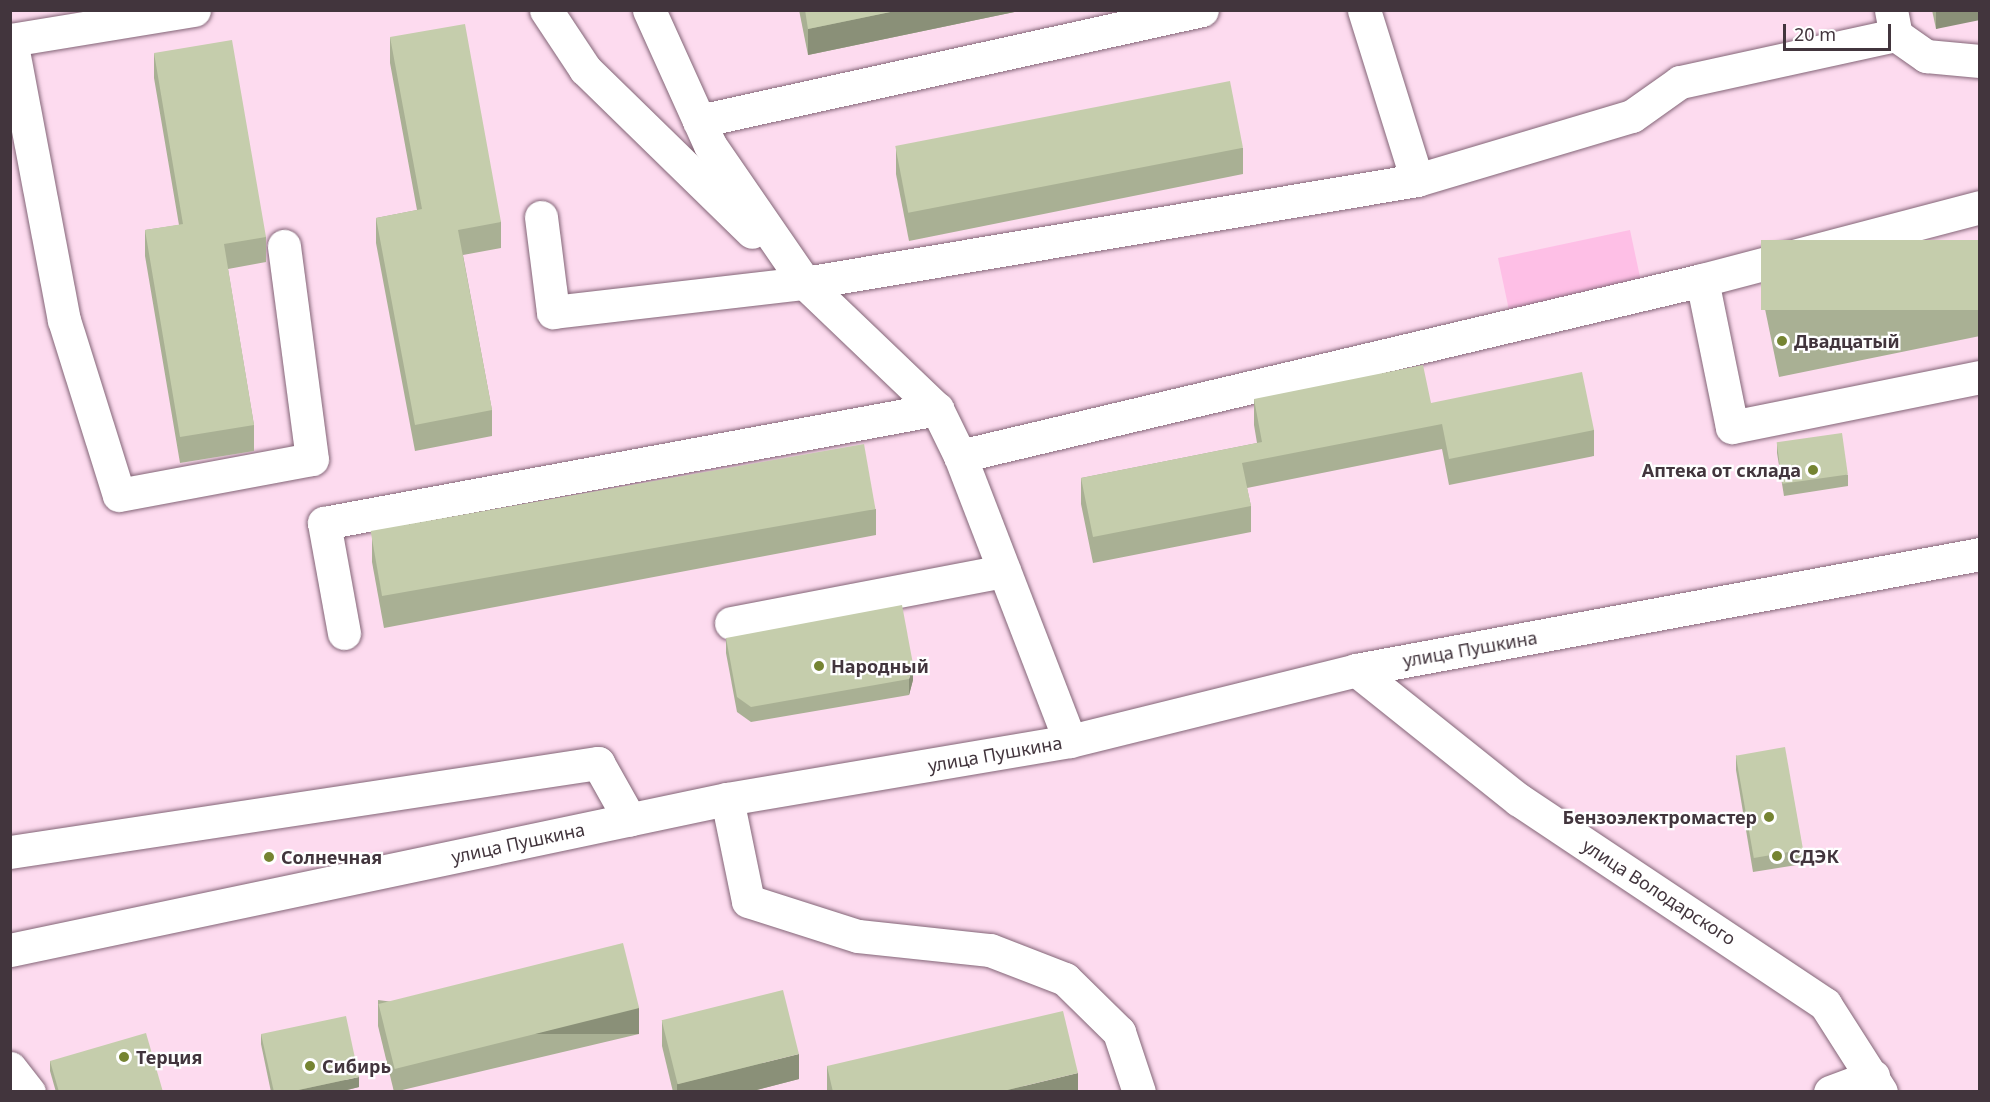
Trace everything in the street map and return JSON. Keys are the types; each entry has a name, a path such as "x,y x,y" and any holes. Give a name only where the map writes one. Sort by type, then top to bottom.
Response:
{"street":[{"path":"11,40 194,10"},
{"path":"546,10 585,69 937,410 960,456 1071,741"},
{"path":"649,10 710,145 805,283"},
{"path":"699,121 1202,10"},
{"path":"1364,10 1417,180"},
{"path":"540,217 553,312 805,283 1417,180 1632,116 1680,82 1893,23 1926,56 1980,61"},
{"path":"10,32 64,320 119,495 312,459 284,246"},
{"path":"960,456 1702,280 1980,207"},
{"path":"1702,280 1732,427 1980,377"},
{"path":"344,633 324,523 937,410"},
{"name":"улица Пушкина","path":"10,950 727,800 1071,741 1356,670 1980,555"},
{"path":"731,623 1005,571"},
{"name":"улица Володарского","path":"1356,670 1519,800 1825,1004 1877,1084"},
{"path":"10,852 598,763 630,820"},
{"path":"727,800 748,901 858,936 990,950 1065,979 1119,1032 1140,1092"},
{"path":"10,1068 28,1092"},
{"path":"1830,1092 1877,1084"}],"shaded area":[{"path":"1630,230 1641,282 1509,310 1498,258"}],"building":[{"path":"805,10 900,10 808,29"},
{"path":"465,24 501,222 458,230 492,410 415,425 376,218 422,209 390,37"},
{"path":"232,40 266,237 224,244 254,425 180,437 145,230 183,224 154,53"},
{"path":"1230,81 1243,148 908,213 895,146"},
{"path":"1761,240 1980,240 1980,310 1761,310"},
{"path":"1423,365 1431,403 1582,372 1594,430 1449,459 1442,424 1242,463 1251,506 1093,537 1081,478 1262,442 1254,399"},
{"name":"Аптека от склада","path":"1842,433 1848,475 1782,484 1777,442"},
{"path":"864,444 875,509 382,596 371,531"},
{"name":"Народный","path":"902,605 913,664 909,679 751,707 737,697 726,638"},
{"name":"Бензоэлектромастер","path":"1785,747 1803,849 1754,858 1736,756"},
{"path":"623,943 639,1008 395,1069 378,1004"},
{"path":"783,990 799,1054 678,1084 662,1020"},
{"path":"1063,1011 1078,1073 999,1092 833,1092 827,1066"},
{"name":"Сибирь","path":"346,1016 359,1077 289,1092 274,1092 261,1034"},
{"name":"Терция","path":"146,1033 163,1092 59,1092 50,1061"}],"place":[{"name":"Двадцатый","path":"1782,341"},
{"name":"Аптека от склада","path":"1813,470"},
{"name":"Народный","path":"819,666"},
{"name":"Бензоэлектромастер","path":"1769,817"},
{"name":"СДЭК","path":"1777,856"},
{"name":"Солнечная","path":"269,857"},
{"name":"Терция","path":"124,1057"},
{"name":"Сибирь","path":"310,1066"}]}
